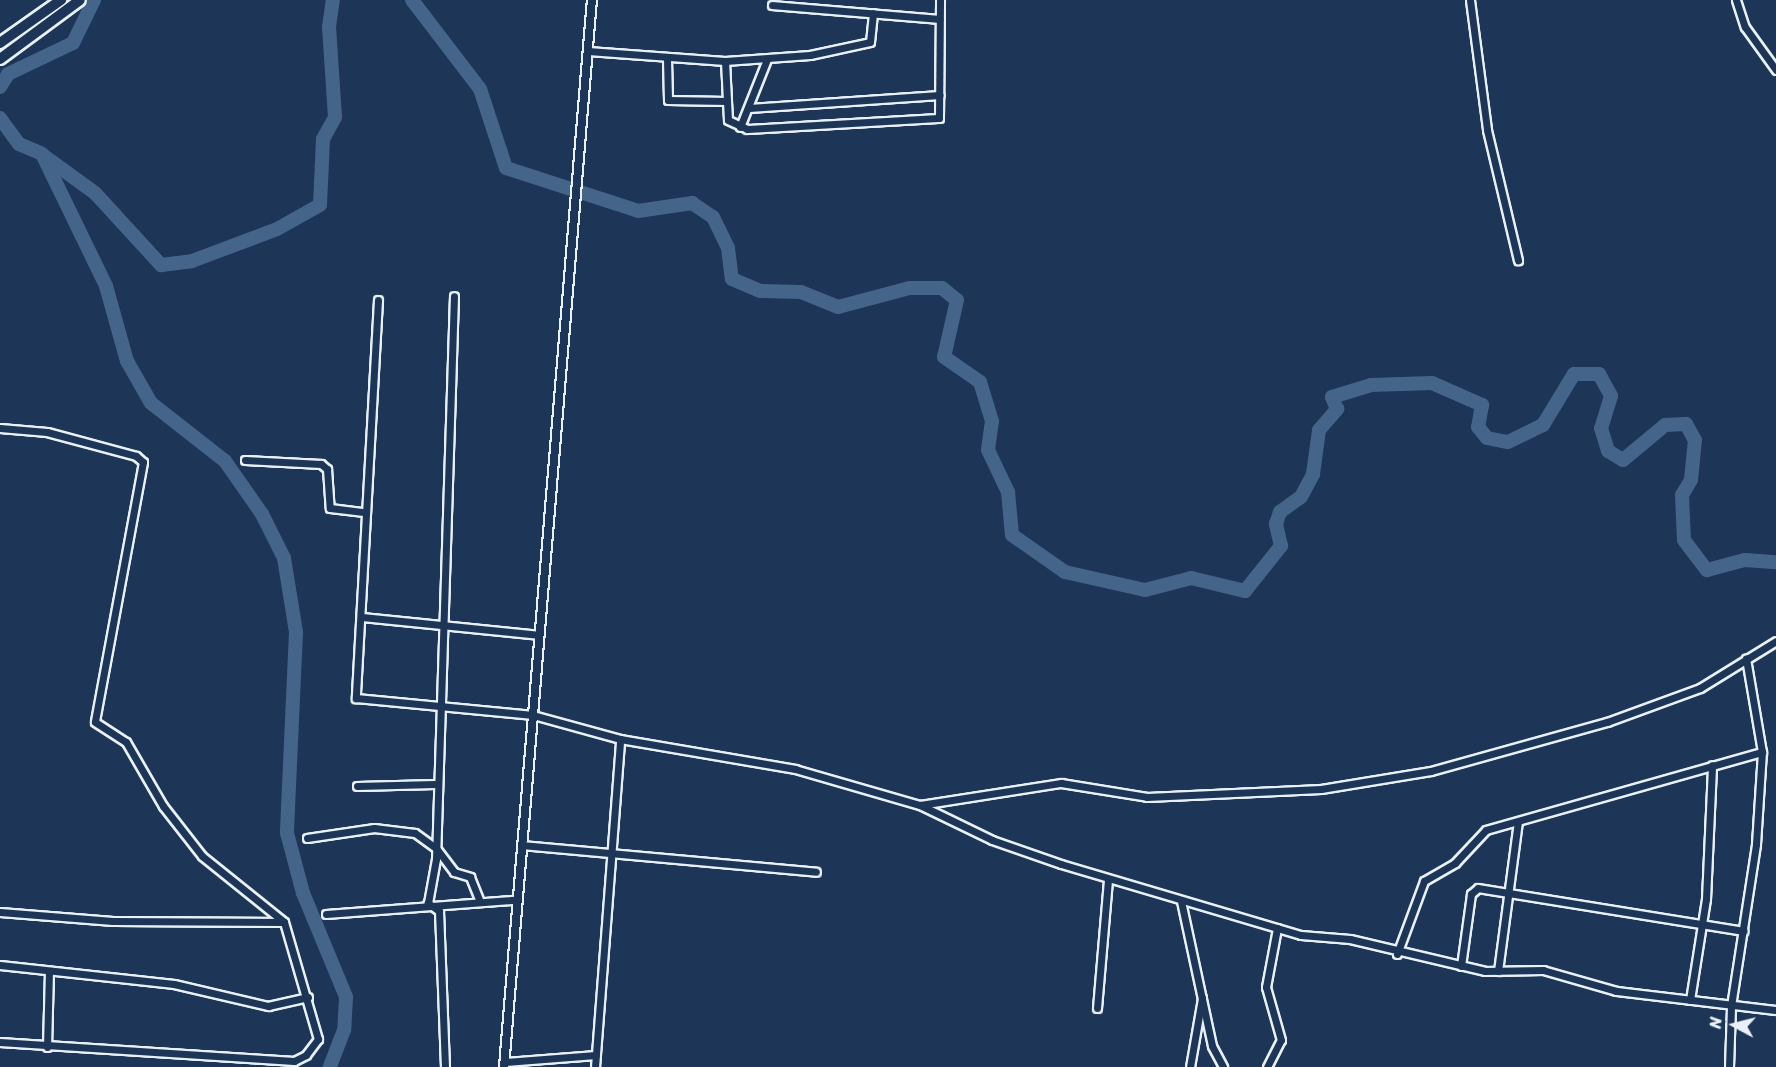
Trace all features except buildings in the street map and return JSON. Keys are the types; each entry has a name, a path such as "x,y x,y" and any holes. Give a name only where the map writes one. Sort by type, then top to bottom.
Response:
{"main road":[{"path":"0,44 60,5 80,0"},
{"path":"0,59 60,5"}],"street":[{"path":"592,0 571,212 505,1064 596,1055"},
{"path":"725,61 729,123 740,127 939,118 940,0"},
{"path":"1470,0 1486,130 1518,260"},
{"path":"1736,0 1748,34 1776,70"},
{"path":"772,5 939,19"},
{"path":"588,51 667,59 725,61 767,59 870,42 873,13"},
{"path":"667,59 668,100 727,100"},
{"path":"740,127 767,59"},
{"path":"749,108 940,95"},
{"path":"428,903 436,848 437,706 454,296"},
{"path":"378,300 364,512 363,616 356,698 533,715 620,739 795,770 920,806 992,840 1108,879 1277,928 1350,939 1397,954 1461,966 1498,971 1543,970 1616,991 1776,1010"},
{"path":"0,428 47,432 136,456 143,462 95,722 126,742 163,807 202,856 284,922 308,997 318,1039 306,1055 294,1061 47,1047 0,1042"},
{"path":"244,460 321,464 327,470 330,507 364,512"},
{"path":"363,616 539,635"},
{"path":"920,806 1060,783 1147,797 1321,789 1431,771 1607,722 1700,688 1776,641"},
{"path":"1729,1067 1731,1006 1744,932 1762,752 1746,658"},
{"path":"595,1067 620,739"},
{"path":"1397,954 1424,881 1455,863 1486,830 1762,752"},
{"path":"1690,1000 1703,923 1712,765"},
{"path":"357,786 435,784"},
{"path":"1498,971 1512,894 1518,822"},
{"path":"307,837 396,827 436,848 442,861 477,884 479,899"},
{"path":"522,845 816,872"},
{"path":"1097,1008 1108,879"},
{"path":"1461,966 1473,890 1703,923 1744,932"},
{"path":"326,914 428,903 460,905 479,899 514,900"},
{"path":"1181,901 1203,993 1212,1046 1223,1067"},
{"path":"428,903 439,912 445,1067"},
{"path":"0,912 113,921 284,922"},
{"path":"1267,1067 1281,1040 1266,987 1277,928"},
{"path":"0,965 174,984 268,1006 308,997"},
{"path":"47,1047 48,971"},
{"path":"1190,1067 1203,993"}],"waterway":[{"path":"0,87 8,74 73,43 94,0"},
{"path":"44,156 95,193 161,265 192,261 277,229 320,205 323,139 335,117 329,27 333,0"},
{"path":"412,0 480,89 506,168 638,211 692,203 713,217 728,248 732,279 760,291 801,292 838,307 910,288 942,288 957,300 944,357 980,382 992,421 988,450 1008,492 1012,535 1065,572 1145,590 1191,578 1245,591 1281,546 1276,524 1280,512 1301,497 1313,474 1319,430 1337,409 1332,397 1371,385 1432,383 1482,405 1478,427 1487,438 1508,442 1543,425 1574,374 1599,374 1611,396 1601,428 1608,451 1623,460 1665,425 1686,424 1695,440 1691,480 1682,495 1684,540 1707,570 1745,560 1776,562"},
{"path":"0,118 19,144 42,154 106,286 127,361 151,403 225,461 262,514 284,558 296,632 287,833 303,893 346,997 344,1030 330,1067"}]}
